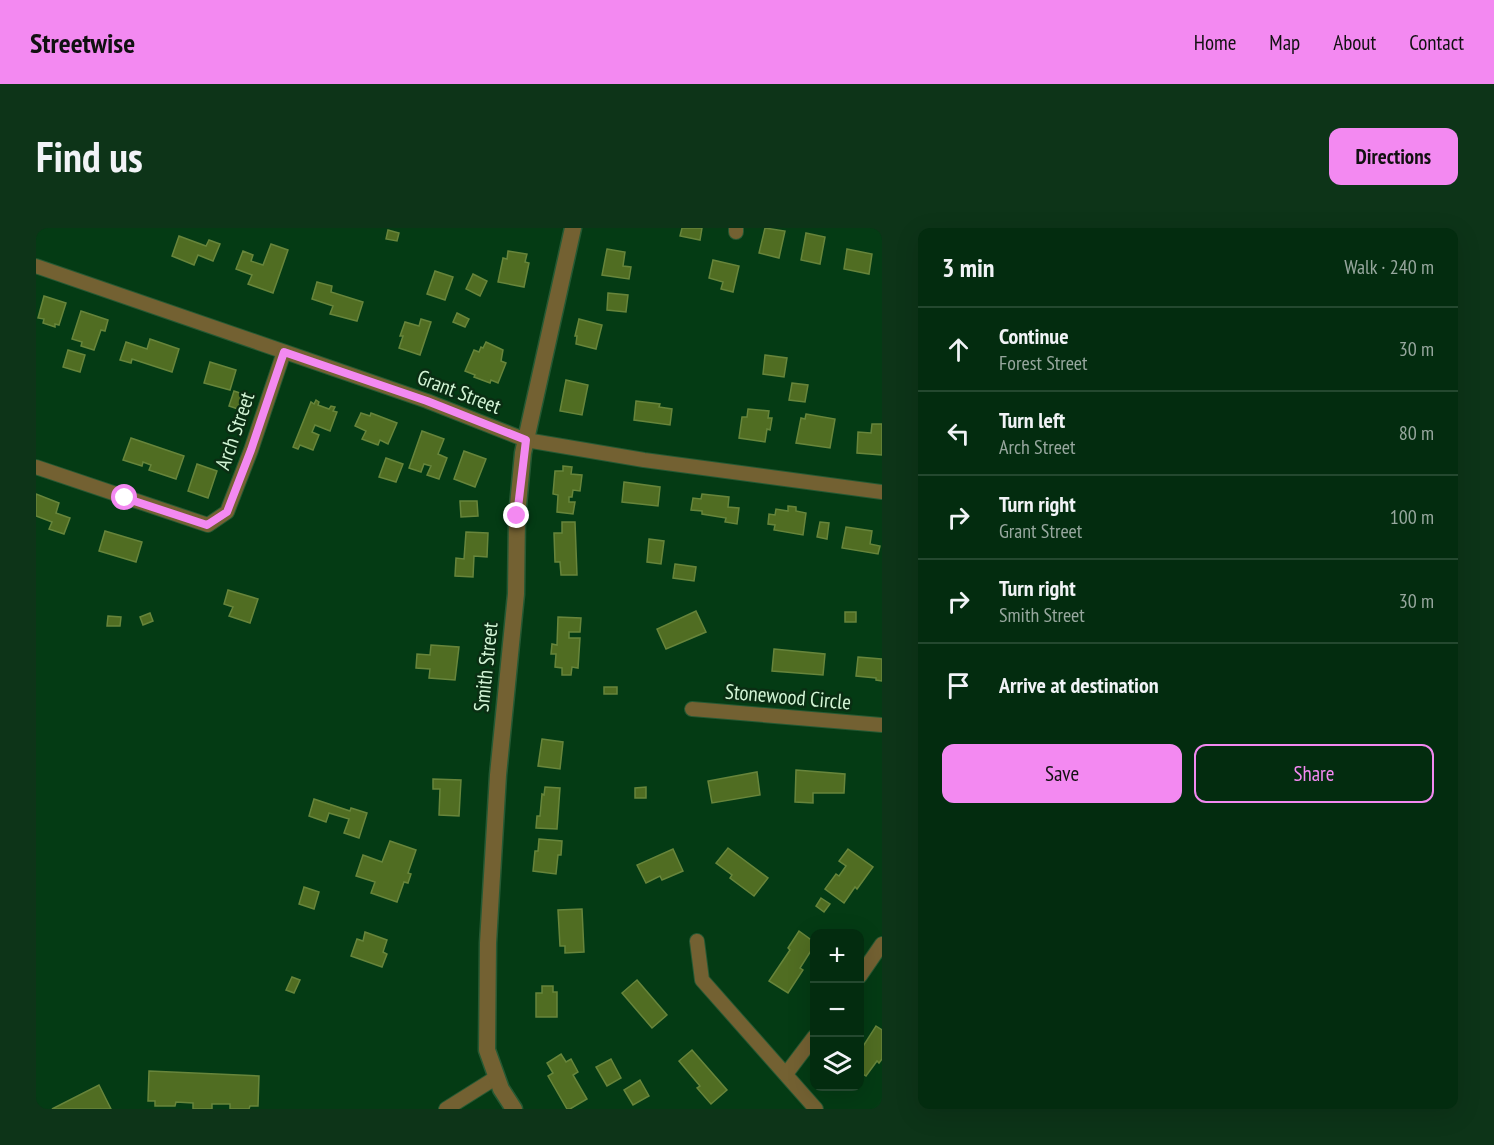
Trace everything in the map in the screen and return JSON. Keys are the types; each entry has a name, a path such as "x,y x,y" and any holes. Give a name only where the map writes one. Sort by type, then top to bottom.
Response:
{"street":[{"name":"Smith Street","path":"514,1109 501,1089 487,1050 488,943 498,775 516,594 517,516 526,440 573,228"},
{"name":"Grant Street","path":"36,266 427,401 526,440 644,460 882,492"},
{"name":"Arch Street","path":"36,467 207,525 227,512 251,450 284,352"},
{"name":"Stonewood Circle","path":"692,709 882,725"},
{"path":"697,941 702,981 816,1109"},
{"path":"864,970 882,944"},
{"path":"786,1074 810,1042"},
{"path":"446,1109 497,1077"}],"building":[{"path":"682,228 702,228 700,240 680,236"},
{"path":"765,228 785,231 779,258 759,253"},
{"path":"388,230 399,233 397,241 386,239"},
{"path":"806,233 825,237 820,264 801,260"},
{"path":"179,236 206,246 209,240 220,244 213,261 198,255 194,265 172,256"},
{"path":"271,244 288,250 273,293 248,284 252,275 236,269 243,251 253,255 251,261 263,265"},
{"path":"607,249 625,252 623,266 631,267 629,279 602,275"},
{"path":"847,249 872,254 869,274 844,269"},
{"path":"508,251 527,254 525,262 529,263 524,287 498,282 503,258 507,259"},
{"path":"713,260 739,266 733,292 721,289 723,282 709,278"},
{"path":"435,271 453,277 445,300 427,294"},
{"path":"473,274 487,281 480,296 466,289"},
{"path":"317,282 332,286 331,292 363,302 357,321 330,314 333,306 312,299"},
{"path":"608,293 628,295 626,312 607,310"},
{"path":"44,296 66,303 59,325 55,324 55,327 43,323 44,319 38,318"},
{"path":"81,311 108,320 105,331 101,330 94,350 81,346 82,342 72,339"},
{"path":"457,313 469,319 465,327 453,322"},
{"path":"421,319 431,322 420,355 399,348 405,322 419,326"},
{"path":"579,319 602,325 596,349 576,344 577,336 575,336"},
{"path":"150,339 179,349 172,372 132,359 131,363 120,360 126,342 147,349"},
{"path":"486,342 503,350 501,361 506,363 498,383 491,380 490,383 465,371 474,350 479,352"},
{"path":"68,350 85,355 80,372 63,367"},
{"path":"765,355 787,358 784,377 763,374"},
{"path":"210,362 236,370 230,390 204,383"},
{"path":"566,380 588,385 582,415 560,411"},
{"path":"792,383 808,385 805,402 789,400"},
{"path":"234,391 246,395 241,410 229,406"},
{"path":"316,400 319,402 318,405 329,409 331,406 335,407 333,411 337,412 330,431 315,425 312,432 319,435 313,450 300,445 298,449 293,447 311,402 314,404"},
{"path":"636,401 660,404 659,407 672,409 670,425 634,420"},
{"path":"748,409 769,411 768,418 772,418 765,442 739,438 742,417 747,417"},
{"path":"361,413 370,416 371,413 397,423 388,444 380,440 378,445 362,439 366,431 355,426"},
{"path":"806,414 835,419 830,448 796,443 801,418 805,419"},
{"path":"872,424 882,424 882,455 857,453 858,432 871,433"},
{"path":"422,431 444,439 438,454 447,458 439,479 427,475 431,466 424,464 421,472 409,468"},
{"path":"131,438 184,456 176,479 149,470 151,465 143,462 142,466 123,460"},
{"path":"464,451 486,459 475,487 454,479"},
{"path":"386,458 403,464 396,482 379,477"},
{"path":"197,464 217,471 208,498 188,491"},
{"path":"563,466 572,467 571,474 582,475 580,491 573,490 572,497 569,497 569,502 575,502 573,514 557,512 558,495 553,494 555,471 563,471"},
{"path":"624,482 660,487 658,506 622,502"},
{"path":"36,494 59,503 56,513 70,518 64,534 49,529 52,522 36,516"},
{"path":"702,494 729,497 728,507 739,508 737,524 725,522 726,518 691,510 693,498 701,499"},
{"path":"460,501 477,501 478,516 461,517"},
{"path":"788,506 796,507 796,511 806,513 803,535 774,530 775,525 768,524 769,514 775,515 776,509 788,511"},
{"path":"562,522 575,522 577,575 561,575 560,562 555,562 554,533 562,533"},
{"path":"820,522 829,523 827,539 817,537"},
{"path":"846,527 872,531 870,544 880,546 878,554 842,548"},
{"path":"105,531 142,542 136,562 99,551"},
{"path":"466,532 488,533 487,557 474,556 473,577 455,576 456,558 464,559"},
{"path":"649,539 664,541 661,564 647,562"},
{"path":"675,564 696,567 694,581 673,578"},
{"path":"228,590 258,599 250,623 229,616 233,607 224,604"},
{"path":"696,611 706,632 666,649 657,629"},
{"path":"845,612 856,612 856,622 845,622"},
{"path":"150,613 153,621 143,625 140,617"},
{"path":"108,616 121,617 120,626 107,626"},
{"path":"558,617 581,618 580,632 569,632 569,638 580,638 578,668 572,667 571,675 562,675 562,668 555,667 556,654 551,654 552,644 557,645"},
{"path":"431,645 459,647 455,680 429,678 430,669 416,668 417,654 430,655"},
{"path":"774,649 825,654 823,675 772,671"},
{"path":"858,657 882,659 882,681 876,678 856,676"},
{"path":"604,687 617,687 617,694 604,694"},
{"path":"542,739 563,742 560,769 538,766"},
{"path":"796,770 845,774 844,793 813,793 813,803 795,802"},
{"path":"757,772 760,795 712,803 708,781"},
{"path":"433,779 461,780 459,816 439,815 440,789 433,789"},
{"path":"545,787 560,788 557,829 536,828"},
{"path":"646,787 646,798 635,798 635,788"},
{"path":"314,799 350,811 351,808 367,813 359,838 344,833 349,819 329,813 326,822 309,816"},
{"path":"539,839 562,841 556,874 533,871"},
{"path":"390,841 416,850 408,873 411,874 408,883 404,882 397,902 371,893 375,882 356,876 363,855 382,862"},
{"path":"728,848 768,878 754,896 730,878 732,875 716,863"},
{"path":"673,849 683,871 662,880 660,876 646,883 637,865"},
{"path":"848,849 873,867 844,903 825,889 836,874 839,876 846,866 839,861"},
{"path":"304,887 319,892 314,909 299,904"},
{"path":"821,898 830,904 824,912 816,906"},
{"path":"582,909 584,952 565,953 565,946 560,946 558,910"},
{"path":"799,931 810,939 810,952 800,968 803,970 788,993 769,981 790,950 788,948"},
{"path":"365,932 387,940 383,952 387,954 382,967 351,956 357,939 363,941"},
{"path":"292,977 300,980 294,993 286,990"},
{"path":"637,980 667,1015 652,1028 622,993"},
{"path":"542,986 553,986 553,992 557,992 557,1017 536,1017 536,993 542,993"},
{"path":"876,1026 882,1030 882,1059 879,1063 877,1061 866,1076 864,1075 864,1045"},
{"path":"692,1050 727,1090 711,1104 697,1088 700,1086 679,1061"},
{"path":"561,1054 566,1062 571,1059 578,1072 573,1075 587,1099 570,1109 567,1109 548,1076 553,1073 547,1063"},
{"path":"611,1059 621,1078 607,1086 596,1067"},
{"path":"149,1071 259,1076 258,1106 250,1106 249,1109 230,1109 230,1104 212,1104 212,1109 193,1109 193,1103 176,1102 175,1106 155,1106 155,1101 148,1101"},
{"path":"640,1080 649,1096 633,1105 624,1090"},
{"path":"99,1085 111,1109 52,1109"}],"route":[{"path":"125,498 207,525 227,512 251,450 284,352 427,401 526,440 517,516"}]}
